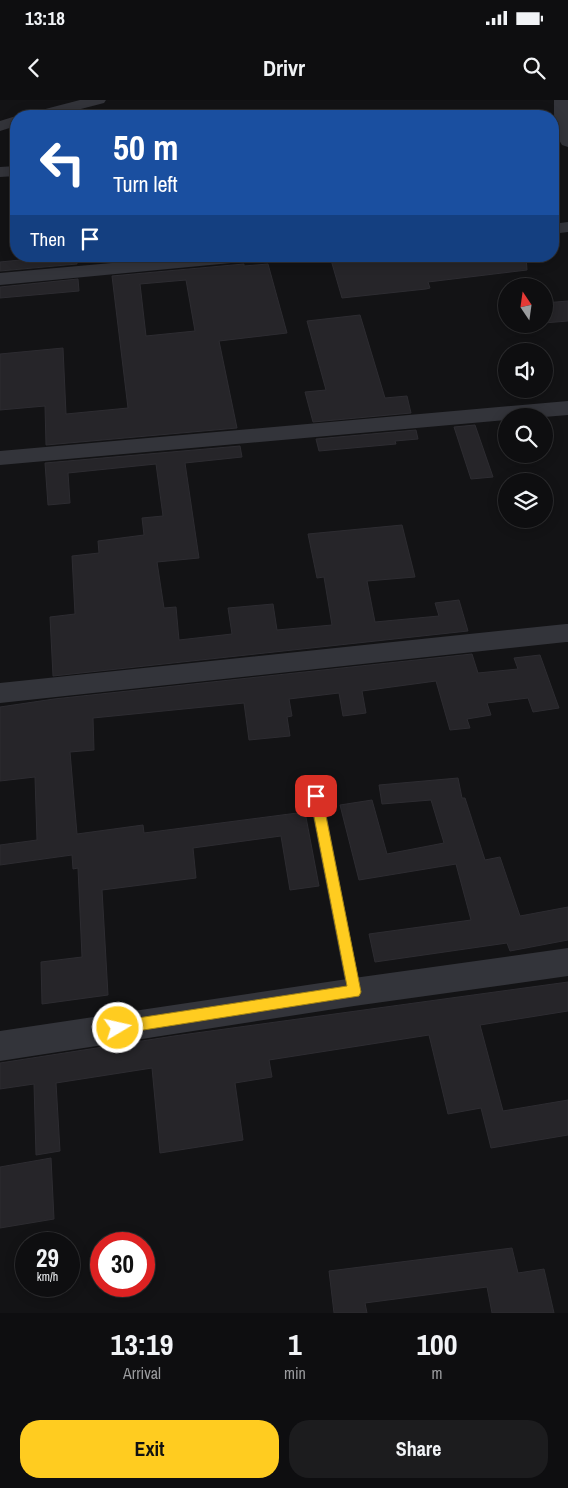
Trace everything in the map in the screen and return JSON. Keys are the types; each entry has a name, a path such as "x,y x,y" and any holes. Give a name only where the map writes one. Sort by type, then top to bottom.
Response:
{"street":[{"path":"59,110 98,100"},
{"path":"562,100 561,123 568,142"},
{"path":"0,279 186,262"},
{"path":"0,458 568,408"},
{"path":"0,693 566,633"},
{"path":"0,1046 354,992 568,962"}],"lane":[{"path":"316,796 354,992"}],"building":[{"path":"0,262 77,262 77,264 0,271"},
{"path":"332,262 526,262 527,270 428,282 430,288 426,289 342,298"},
{"path":"244,264 244,266 268,264 287,333 219,341 237,428 46,445 45,406 0,410 0,354 63,348 66,414 128,408 112,276","holes":["186,280 195,331 146,336 140,284"]},
{"path":"78,279 79,291 0,298 0,287"},
{"path":"568,301 568,321 553,322 553,302"},
{"path":"360,315 385,398 407,396 411,413 313,422 305,392 326,390 307,321"},
{"path":"475,425 493,477 471,479 454,427"},
{"path":"416,430 418,439 395,441 396,444 319,451 316,439"},
{"path":"240,446 242,457 185,463 199,558 157,562 164,608 176,607 179,640 232,634 228,608 273,604 277,630 332,625 324,577 317,578 308,534 402,525 415,577 367,581 375,622 439,616 435,603 459,600 468,631 53,676 50,617 75,614 72,556 99,553 98,541 144,535 142,518 163,516 156,464 68,473 70,503 48,505 45,463"},
{"path":"472,654 478,673 518,669 514,658 540,655 559,708 533,712 528,698 487,703 491,715 467,719 470,728 450,730 436,681 362,691 366,713 343,716 339,693 289,699 292,716 287,717 290,736 249,740 244,703 93,718 94,750 70,752 77,834 143,825 144,833 305,812 319,886 290,890 281,836 193,848 196,878 102,890 108,995 42,1004 41,962 82,957 78,868 73,869 72,855 0,865 0,845 37,840 35,777 0,781 0,707 54,699"},
{"path":"458,778 462,798 465,798 485,860 500,857 520,916 568,907 568,940 510,951 507,943 375,962 369,934 471,920 456,864 359,880 340,805 372,800 387,854 444,843 431,800 382,804 379,785"},
{"path":"568,982 568,1011 480,1025 503,1111 568,1100 568,1135 491,1148 481,1108 448,1114 429,1035 269,1060 272,1077 235,1083 243,1140 160,1153 152,1068 56,1083 60,1151 36,1155 34,1084 0,1089 0,1063 174,1036"},
{"path":"51,1158 54,1219 0,1228 0,1167"},
{"path":"512,1248 518,1273 544,1269 554,1313 492,1313 487,1287 365,1303 367,1313 334,1313 329,1271"}],"route":[{"path":"118,1028 354,992 316,796"}]}
